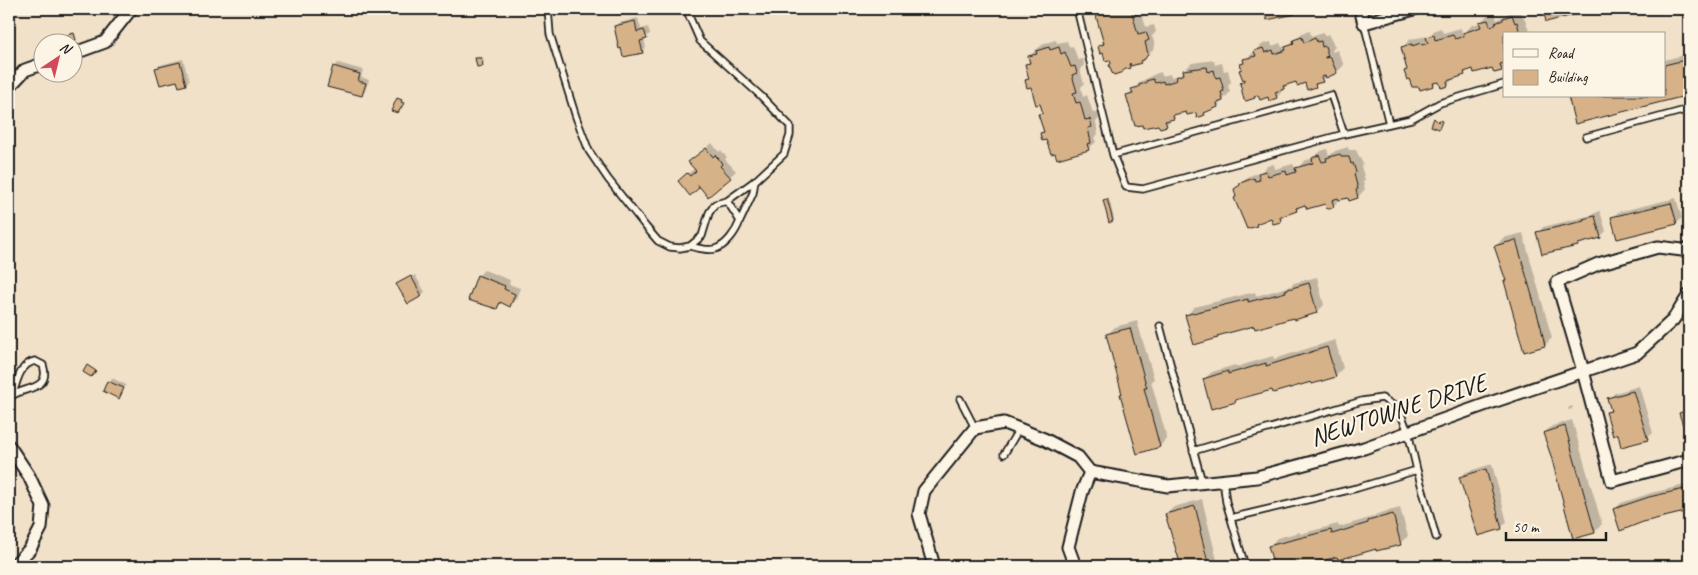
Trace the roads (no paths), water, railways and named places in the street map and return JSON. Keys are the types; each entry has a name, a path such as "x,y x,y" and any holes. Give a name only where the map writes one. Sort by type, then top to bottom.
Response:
{"street":[{"path":"82,50 105,42 131,9"},
{"path":"1360,9 1364,23 1414,9"},
{"path":"9,87 26,70 32,68"},
{"path":"1689,249 1658,247 1598,264 1558,282 1612,481 1689,460"},
{"name":"NEWTOWNE DRIVE","path":"1090,472 1168,486 1257,477 1364,448 1637,353 1673,320 1689,295"},
{"path":"934,566 919,514 924,492 975,428 1004,423 1044,439 1078,457 1090,472 1082,492 1068,547 1075,566"},
{"path":"9,446 29,476 42,506 40,528 30,549 11,566"}],"lane":[{"path":"548,9 550,34 576,117 590,151 608,179 658,241 670,247 716,248 733,234 753,193 756,180"},
{"path":"686,9 700,41 761,96 790,126 790,136 784,154 756,180 727,202 715,204 709,213 702,236 690,246"},
{"path":"1077,9 1113,155 1126,187 1143,189 1344,134 1411,119 1440,102 1503,84"},
{"path":"1342,9 1350,9"},
{"path":"1364,23 1389,124"},
{"path":"1113,155 1331,95 1344,134"},
{"path":"1586,138 1689,109"},
{"path":"727,202 740,221"},
{"path":"1160,326 1202,482"},
{"path":"34,361 43,366 44,377 38,385 11,396 21,370 26,364 34,361"},
{"path":"1193,451 1362,402 1382,398 1399,409 1408,432 1436,537"},
{"path":"960,399 975,428"},
{"path":"1004,454 1019,429"},
{"path":"1231,518 1357,488 1417,470"},
{"path":"1223,480 1226,502 1246,566"}]}
